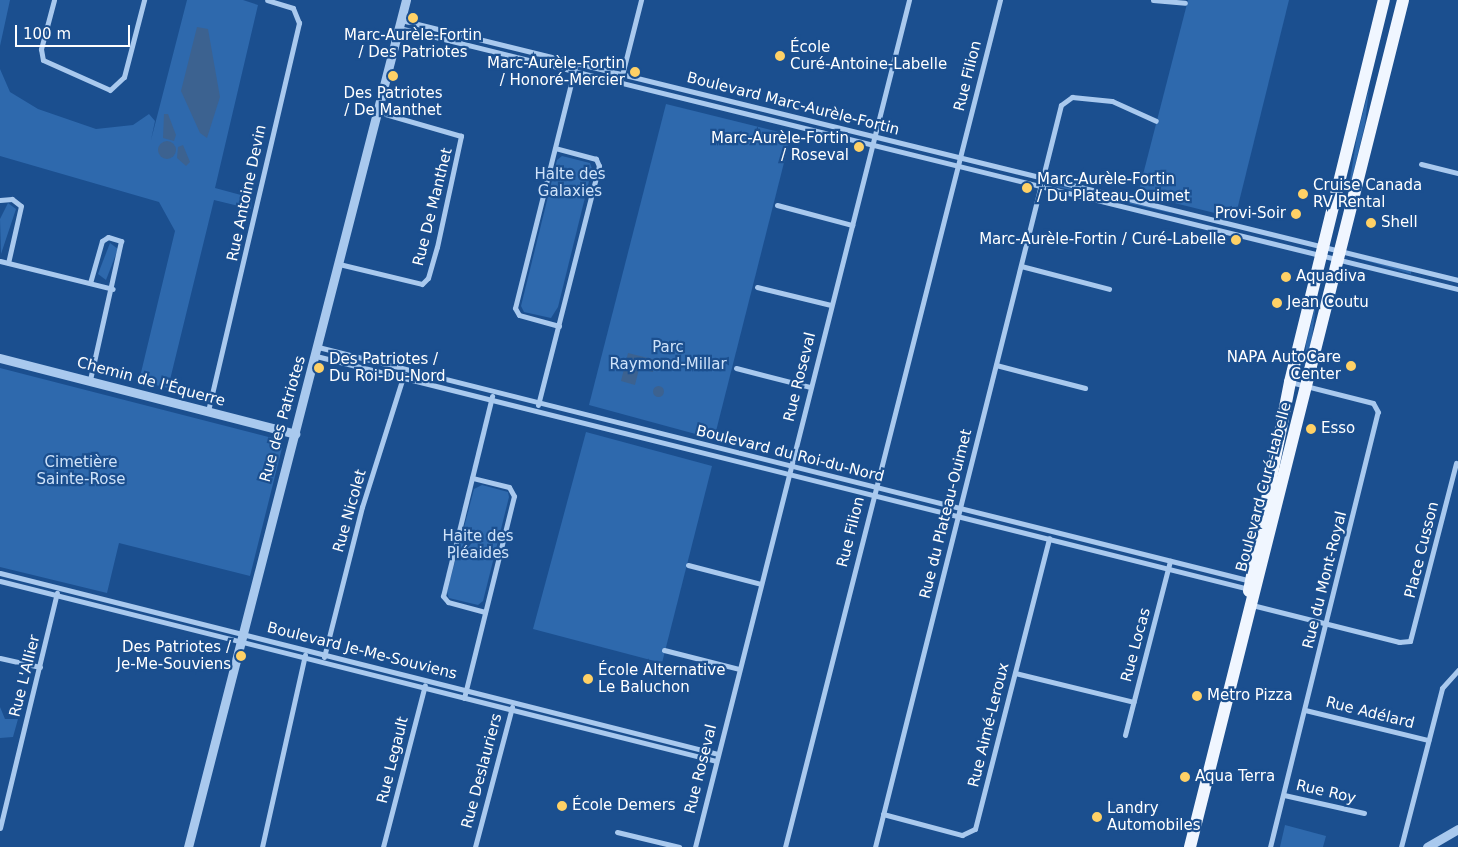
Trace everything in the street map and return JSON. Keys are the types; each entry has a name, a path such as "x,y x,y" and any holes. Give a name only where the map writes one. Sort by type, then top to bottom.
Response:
{"main road":[{"name":"Boulevard Curé-Labelle","path":"1190,847 1249,604 1290,382 1384,0"},
{"name":"Boulevard Curé-Labelle","path":"1252,586 1307,386 1403,0"}],"street":[{"path":"54,0 41,49 43,60 110,90 123,79 144,0"},
{"name":"Rue Antoine Devin","path":"208,411 300,24 293,8 266,0"},
{"name":"Rue des Patriotes","path":"188,847 240,637 317,351 406,0"},
{"path":"620,83 641,0"},
{"name":"Rue Roseval","path":"695,847 909,0"},
{"name":"Rue Filion","path":"959,158 1000,0"},
{"path":"1153,0 1186,3"},
{"name":"Boulevard Marc-Aurèle-Fortin","path":"400,24 622,74 1042,178 1340,255 1458,289"},
{"name":"Boulevard Marc-Aurèle-Fortin","path":"400,24 574,72 957,166 1322,251 1458,280"},
{"path":"559,326 519,315 515,308 576,63"},
{"path":"1040,186 1061,105 1070,98 1112,101 1156,121"},
{"name":"Rue De Manthet","path":"339,264 422,284 428,278 437,247 462,138 455,131 378,112"},
{"path":"537,411 599,164 555,148"},
{"path":"957,166 959,158"},
{"path":"1421,164 1458,173"},
{"name":"Rue Filion","path":"785,847 957,166"},
{"name":"Rue du Plateau-Ouimet","path":"874,847 1040,186"},
{"path":"0,200 12,199 21,206 8,263"},
{"path":"777,205 852,225"},
{"path":"90,283 102,240 114,238 123,248 90,380"},
{"path":"0,261 113,289"},
{"path":"1021,266 1109,289"},
{"path":"757,286 831,305"},
{"name":"Boulevard du Roi-du-Nord","path":"317,351 405,369 494,391 960,510 1170,561 1252,586"},
{"name":"Boulevard du Roi-du-Nord","path":"317,351 403,377 1048,540 1168,570 1252,586"},
{"name":"Chemin de l'Équerre","path":"0,358 295,434"},
{"path":"996,365 1085,388"},
{"path":"736,368 810,387"},
{"name":"Rue Nicolet","path":"323,662 362,507 405,369"},
{"name":"Rue du Mont-Royal","path":"1270,847 1327,624 1378,410 1370,402 1290,382"},
{"path":"485,612 448,602 442,596 494,391"},
{"name":"Place Cusson","path":"1327,624 1408,642 1456,463"},
{"path":"464,698 514,494 509,487 472,478"},
{"name":"Rue Aimé-Leroux","path":"883,814 960,835 974,831 1050,532"},
{"name":"Rue Locas","path":"1125,735 1170,561"},
{"path":"688,566 761,584"},
{"name":"Boulevard Je-Me-Souviens","path":"0,573 240,637 305,658 716,761"},
{"name":"Boulevard Je-Me-Souviens","path":"0,582 240,637 325,654 718,754"},
{"name":"Rue L'Allier","path":"0,828 58,587"},
{"path":"1249,604 1327,624"},
{"path":"262,847 307,650"},
{"path":"664,650 739,669"},
{"path":"0,658 40,667"},
{"path":"1401,847 1442,688 1458,670"},
{"path":"1015,674 1134,702"},
{"name":"Rue Legault","path":"384,847 426,680"},
{"name":"Rue Deslauriers","path":"475,847 513,702"},
{"name":"Rue Adélard","path":"1305,710 1428,740"},
{"name":"Rue Roy","path":"1284,795 1364,813"},
{"path":"0,798 7,800"},
{"path":"1427,847 1458,829"},
{"path":"617,832 679,847"}],"green space":[{"path":"0,0 10,0 0,46"},
{"path":"187,0 243,0 258,5 215,188 252,198 251,209 214,200 168,388 139,381 175,231 159,202 0,156 0,69 10,92 38,109 96,129 133,125 149,114 155,121 151,140"},
{"path":"1188,0 1289,0 1235,218 1138,194"},
{"path":"1369,89 1365,124 1347,199 1357,136"},
{"name":"Parc Raymond-Millar","path":"666,104 791,135 714,439 589,405"},
{"name":"Halte des Galaxies","path":"562,156 590,163 592,169 558,307 551,318 524,312 521,306 557,160"},
{"path":"1052,184 1170,212 1171,213 1057,187"},
{"path":"8,203 16,209 1,254 0,219"},
{"path":"110,243 118,249 106,280 98,274"},
{"path":"1350,256 1411,271 1411,274"},
{"path":"1316,303 1311,346 1304,373 1306,344"},
{"name":"Cimetière Sainte-Rose","path":"0,368 280,440 282,448 250,576 119,543 107,593 0,567"},
{"path":"586,432 712,466 662,663 533,629"},
{"name":"Haite des Pléaides","path":"482,485 508,492 509,497 483,601 478,605 449,598 447,592 474,489"},
{"path":"0,707 5,719 18,719 13,737 0,738"},
{"path":"1285,825 1326,836 1323,847 1280,847"}],"shaded area":[{"path":"197,27 208,29 220,97 207,138 200,133 181,91"},
{"path":"164,114 168,114 176,135 174,141 163,138"},
{"path":"167,141 173,144 176,150 173,156 167,159 161,156 158,150 161,144"},
{"path":"183,145 190,162 186,166 177,158 178,147"},
{"path":"628,353 656,360 653,372 639,369 635,385 621,381"},
{"path":"658,385 664,391 658,397 652,391"}],"place":[{"name":"Marc-Aurèle-Fortin / Des Patriotes","path":"413,18"},
{"name":"École Curé-Antoine-Labelle","path":"780,56"},
{"name":"Marc-Aurèle-Fortin / Honoré-Mercier","path":"635,72"},
{"name":"Des Patriotes / De Manthet","path":"393,76"},
{"name":"Marc-Aurèle-Fortin / Roseval","path":"859,147"},
{"name":"Marc-Aurèle-Fortin / Du Plateau-Ouimet","path":"1027,188"},
{"name":"Cruise Canada RV Rental","path":"1303,194"},
{"name":"Provi-Soir","path":"1296,214"},
{"name":"Shell","path":"1371,223"},
{"name":"Marc-Aurèle-Fortin / Curé-Labelle","path":"1236,240"},
{"name":"Aquadiva","path":"1286,277"},
{"name":"Jean Coutu","path":"1277,303"},
{"name":"NAPA AutoCare Center","path":"1351,366"},
{"name":"Des Patriotes / Du Roi-Du-Nord","path":"319,368"},
{"name":"Esso","path":"1311,429"},
{"name":"Des Patriotes / Je-Me-Souviens","path":"241,656"},
{"name":"École Alternative Le Baluchon","path":"588,679"},
{"name":"Metro Pizza","path":"1197,696"},
{"name":"Aqua Terra","path":"1185,777"},
{"name":"École Demers","path":"562,806"},
{"name":"Landry Automobiles","path":"1097,817"}]}
